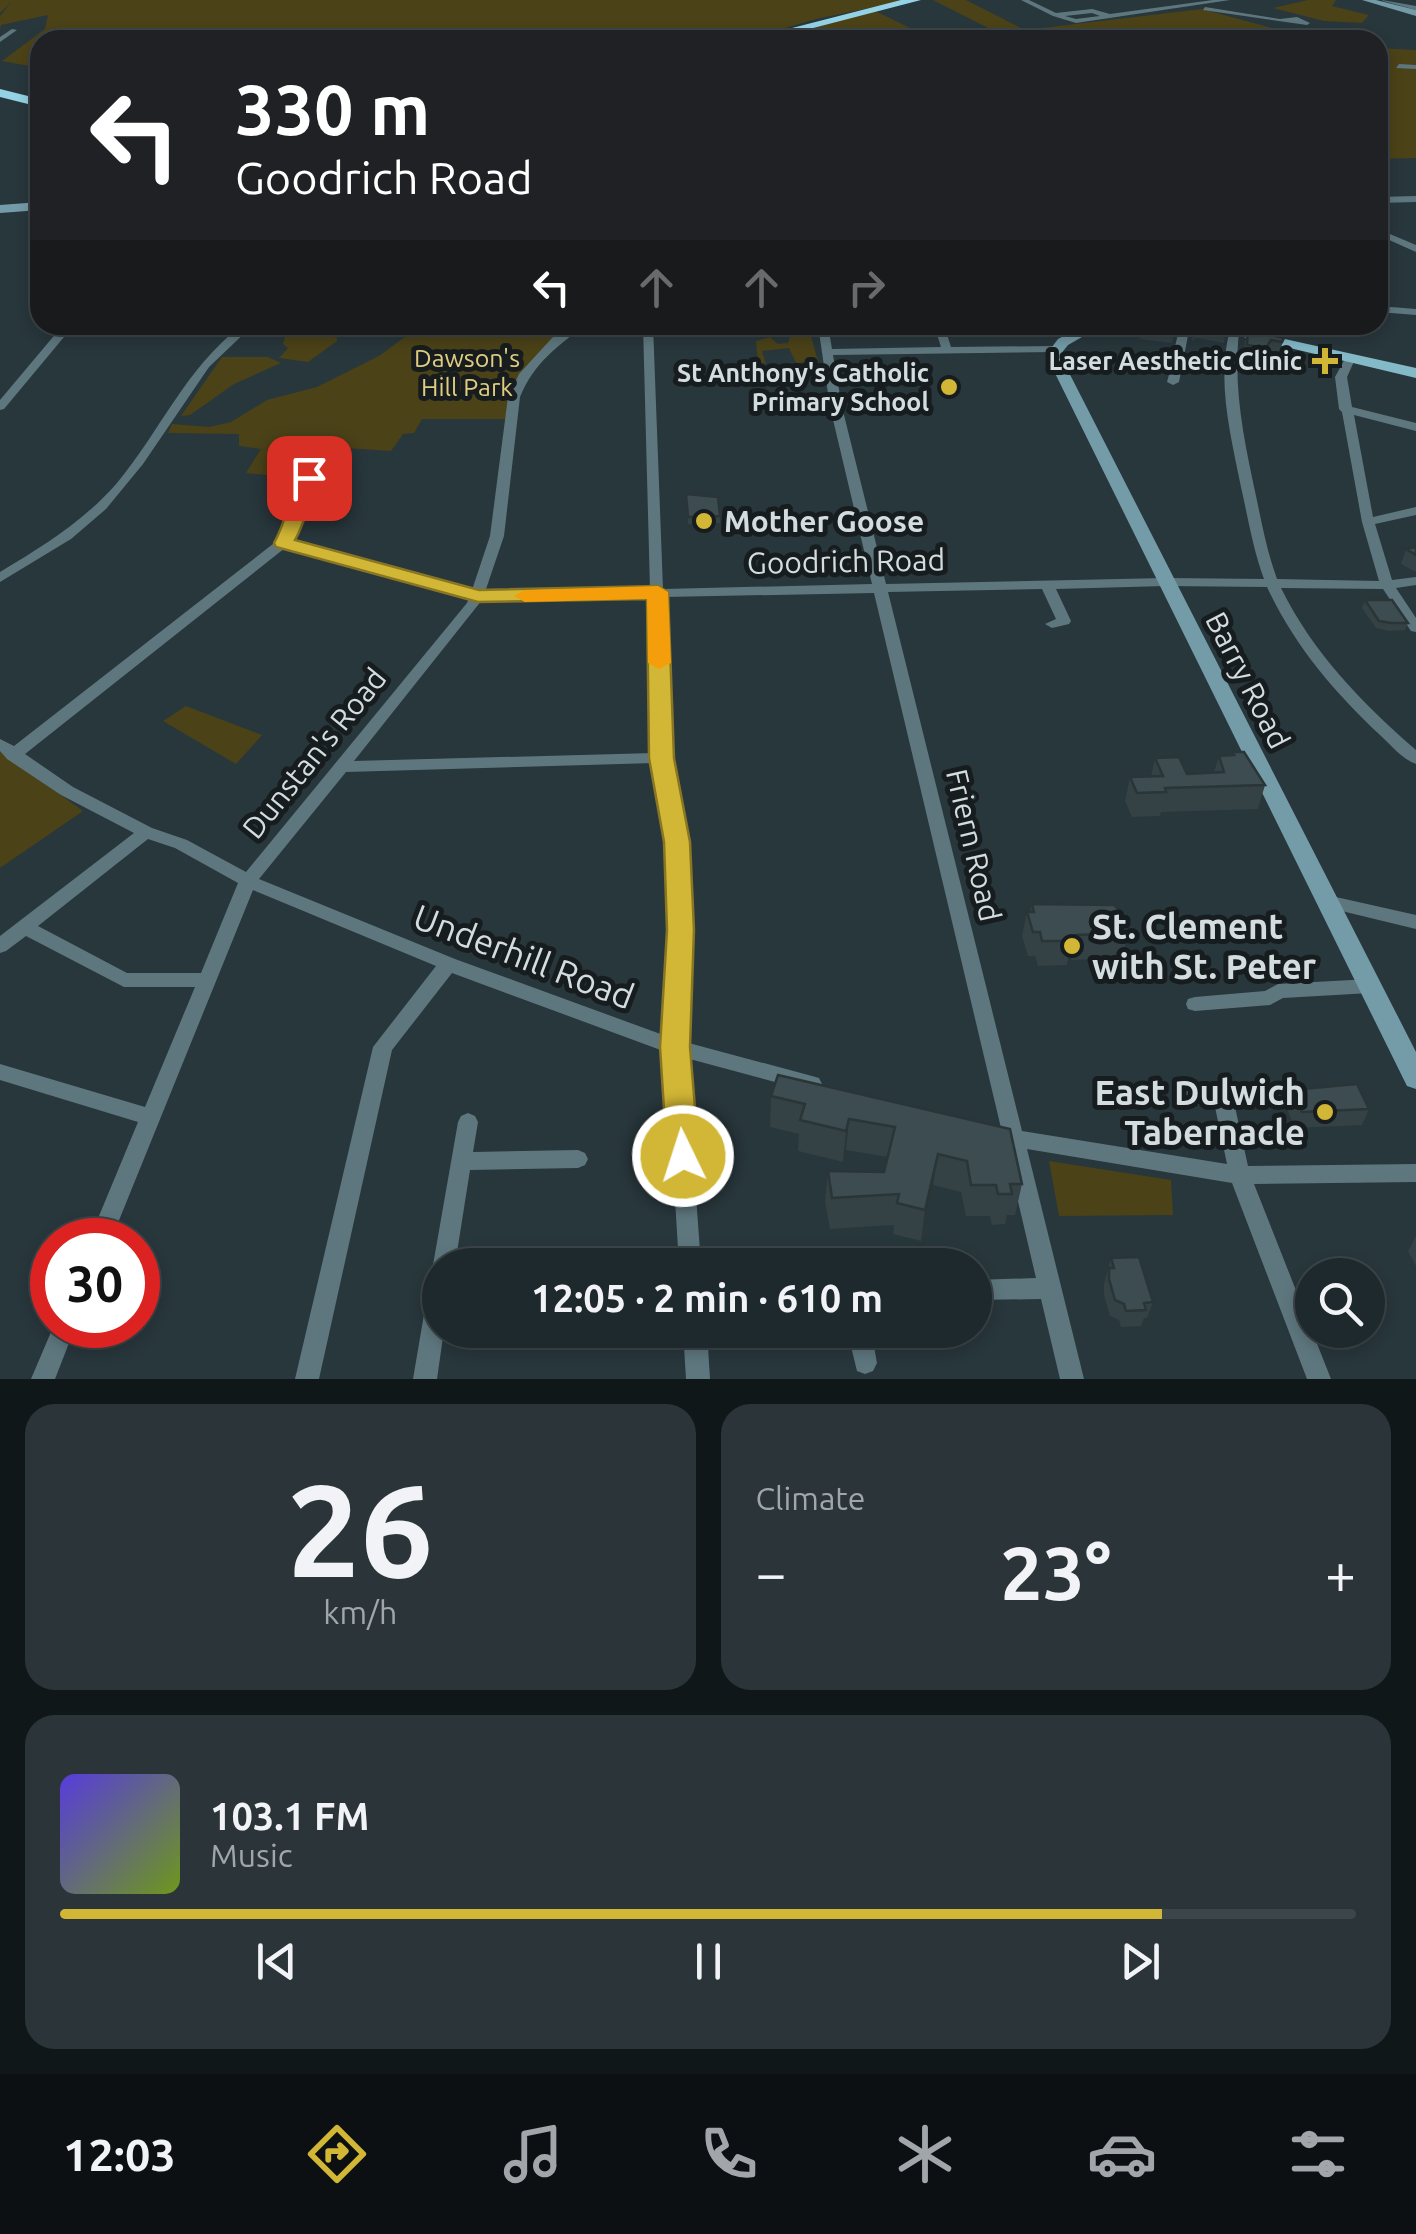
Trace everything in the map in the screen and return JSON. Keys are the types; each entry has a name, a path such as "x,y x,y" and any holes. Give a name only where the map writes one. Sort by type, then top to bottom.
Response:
{"highway":[{"path":"793,30 915,0"},
{"path":"0,94 30,100"}],"main road":[{"path":"1366,0 1416,10"},
{"path":"0,209 30,207"},
{"path":"1056,349 1079,335"},
{"path":"1249,335 1416,373"},
{"name":"Barry Road","path":"1056,349 1054,355 1064,379 1416,1078"}],"street":[{"path":"1024,0 1055,14 1092,11 1108,16 1228,0"},
{"path":"1386,0 1416,10"},
{"path":"1196,6 1280,21"},
{"path":"0,31 14,30 0,40"},
{"path":"1398,66 1416,67"},
{"path":"1388,200 1416,199"},
{"path":"1388,236 1416,249"},
{"path":"1388,310 1416,312"},
{"path":"0,407 60,335"},
{"path":"0,578 59,542 104,506 160,432 204,364 237,335"},
{"name":"Dunstan's Road","path":"109,1218 248,882 478,596 497,536 514,397 534,364 564,335"},
{"path":"648,335 662,758 677,842 680,930 675,1047 689,1248"},
{"name":"Friern Road","path":"825,335 826,364 1072,1379"},
{"path":"942,335 947,350"},
{"path":"1149,365 1174,375 1183,335"},
{"path":"1234,335 1229,380 1232,425 1272,582 1307,646 1350,697 1416,759"},
{"path":"828,352 1056,349"},
{"path":"1351,356 1341,377 1368,522 1386,585 1416,628"},
{"path":"1345,409 1416,427"},
{"path":"6,749 284,543 298,517 300,498 309,478 323,468"},
{"path":"1368,522 1416,510"},
{"name":"Goodrich Road","path":"284,543 478,596 879,586 1165,582 1386,585 1416,581"},
{"path":"1048,586 1064,621 1052,624"},
{"name":"Underhill Road","path":"6,749 67,791 146,832 181,844 248,882 448,964 675,1047 835,1091"},
{"path":"340,767 662,758"},
{"path":"0,946 146,832"},
{"path":"1327,901 1416,922"},
{"path":"25,927 124,980 206,980"},
{"path":"307,1379 382,1047 448,964"},
{"path":"1195,1004 1270,998 1278,991 1370,986"},
{"path":"0,1072 150,1117"},
{"path":"1192,1097 1270,1099"},
{"path":"1223,1099 1240,1175 1319,1379"},
{"path":"447,1248 468,1122"},
{"path":"978,1131 1014,1141 1240,1175 1416,1174"},
{"path":"462,1161 578,1158"},
{"path":"992,1290 1050,1288"},
{"path":"43,1379 56,1348"},
{"path":"425,1379 431,1348"},
{"path":"696,1348 698,1379"},
{"path":"862,1348 864,1363"}],"green space":[{"path":"0,0 909,0 778,30 44,30 48,15 1,25 0,31 0,16 12,1 0,13"},
{"path":"933,0 966,0 1025,30 992,30"},
{"path":"1308,0 1336,0 1332,6 1369,15 1362,23 1324,21 1273,8"},
{"path":"1202,9 1279,30 1025,30"},
{"path":"875,11 914,30 801,30"},
{"path":"30,40 30,66 2,61"},
{"path":"1388,49 1416,50 1416,158 1388,159"},
{"path":"337,335 337,341 308,362 279,358 288,348 283,344 285,337"},
{"name":"Dawson's Hill Park","path":"407,335 569,335 527,375 507,419 422,419 414,433 403,434 391,451 330,447 325,468 314,468 311,462 296,478 246,473 261,449 239,446 239,434 168,433 172,424 209,427 231,422 267,400 317,387 379,356"},
{"path":"811,335 818,361 796,363 789,348 762,351 766,364 758,362 756,341 770,337 778,344 788,343 790,337"},
{"path":"222,357 268,357 281,363 234,384 190,415 181,416"},
{"path":"186,706 262,735 236,764 163,721"},
{"path":"0,751 83,811 0,868"},
{"path":"1049,1161 1171,1180 1173,1215 1059,1216"}],"building":[{"path":"1248,335 1284,338 1282,342 1271,340 1266,348 1247,345"},
{"path":"686,494 718,497 720,516 688,517"},
{"path":"1365,600 1392,600 1408,623 1379,621"},
{"path":"1232,752 1244,752 1265,785 1165,788 1166,792 1137,793 1130,777 1163,776 1155,758 1179,757 1187,774 1224,772 1219,756 1234,755"},
{"path":"1032,904 1114,905 1124,915 1128,933 1042,941 1040,932 1033,932 1027,912 1034,912"},
{"path":"778,1075 1010,1129 1022,1184 1010,1184 1012,1194 998,1194 996,1185 971,1185 967,1161 938,1154 925,1210 897,1203 899,1194 832,1198 828,1171 884,1172 895,1127 849,1119 846,1131 800,1120 805,1104 771,1096"},
{"path":"1357,1084 1369,1109 1302,1112 1292,1090"},
{"path":"1139,1257 1153,1302 1144,1303 1146,1310 1126,1311 1124,1304 1115,1300 1109,1279 1109,1268 1114,1268 1111,1258"}],"slow traffic":[{"path":"525,596 658,592 659,663"}],"place":[{"name":"Laser Aesthetic Clinic","path":"1325,361"},
{"name":"St Anthony's Catholic Primary School","path":"949,387"},
{"name":"Mother Goose","path":"704,521"},
{"name":"St. Clement with St. Peter","path":"1072,946"},
{"name":"East Dulwich Tabernacle","path":"1325,1112"}],"route":[{"path":"309,478 300,498 298,517 284,543 478,596 658,592 662,758 677,842 680,930 675,1047 683,1156"}]}
